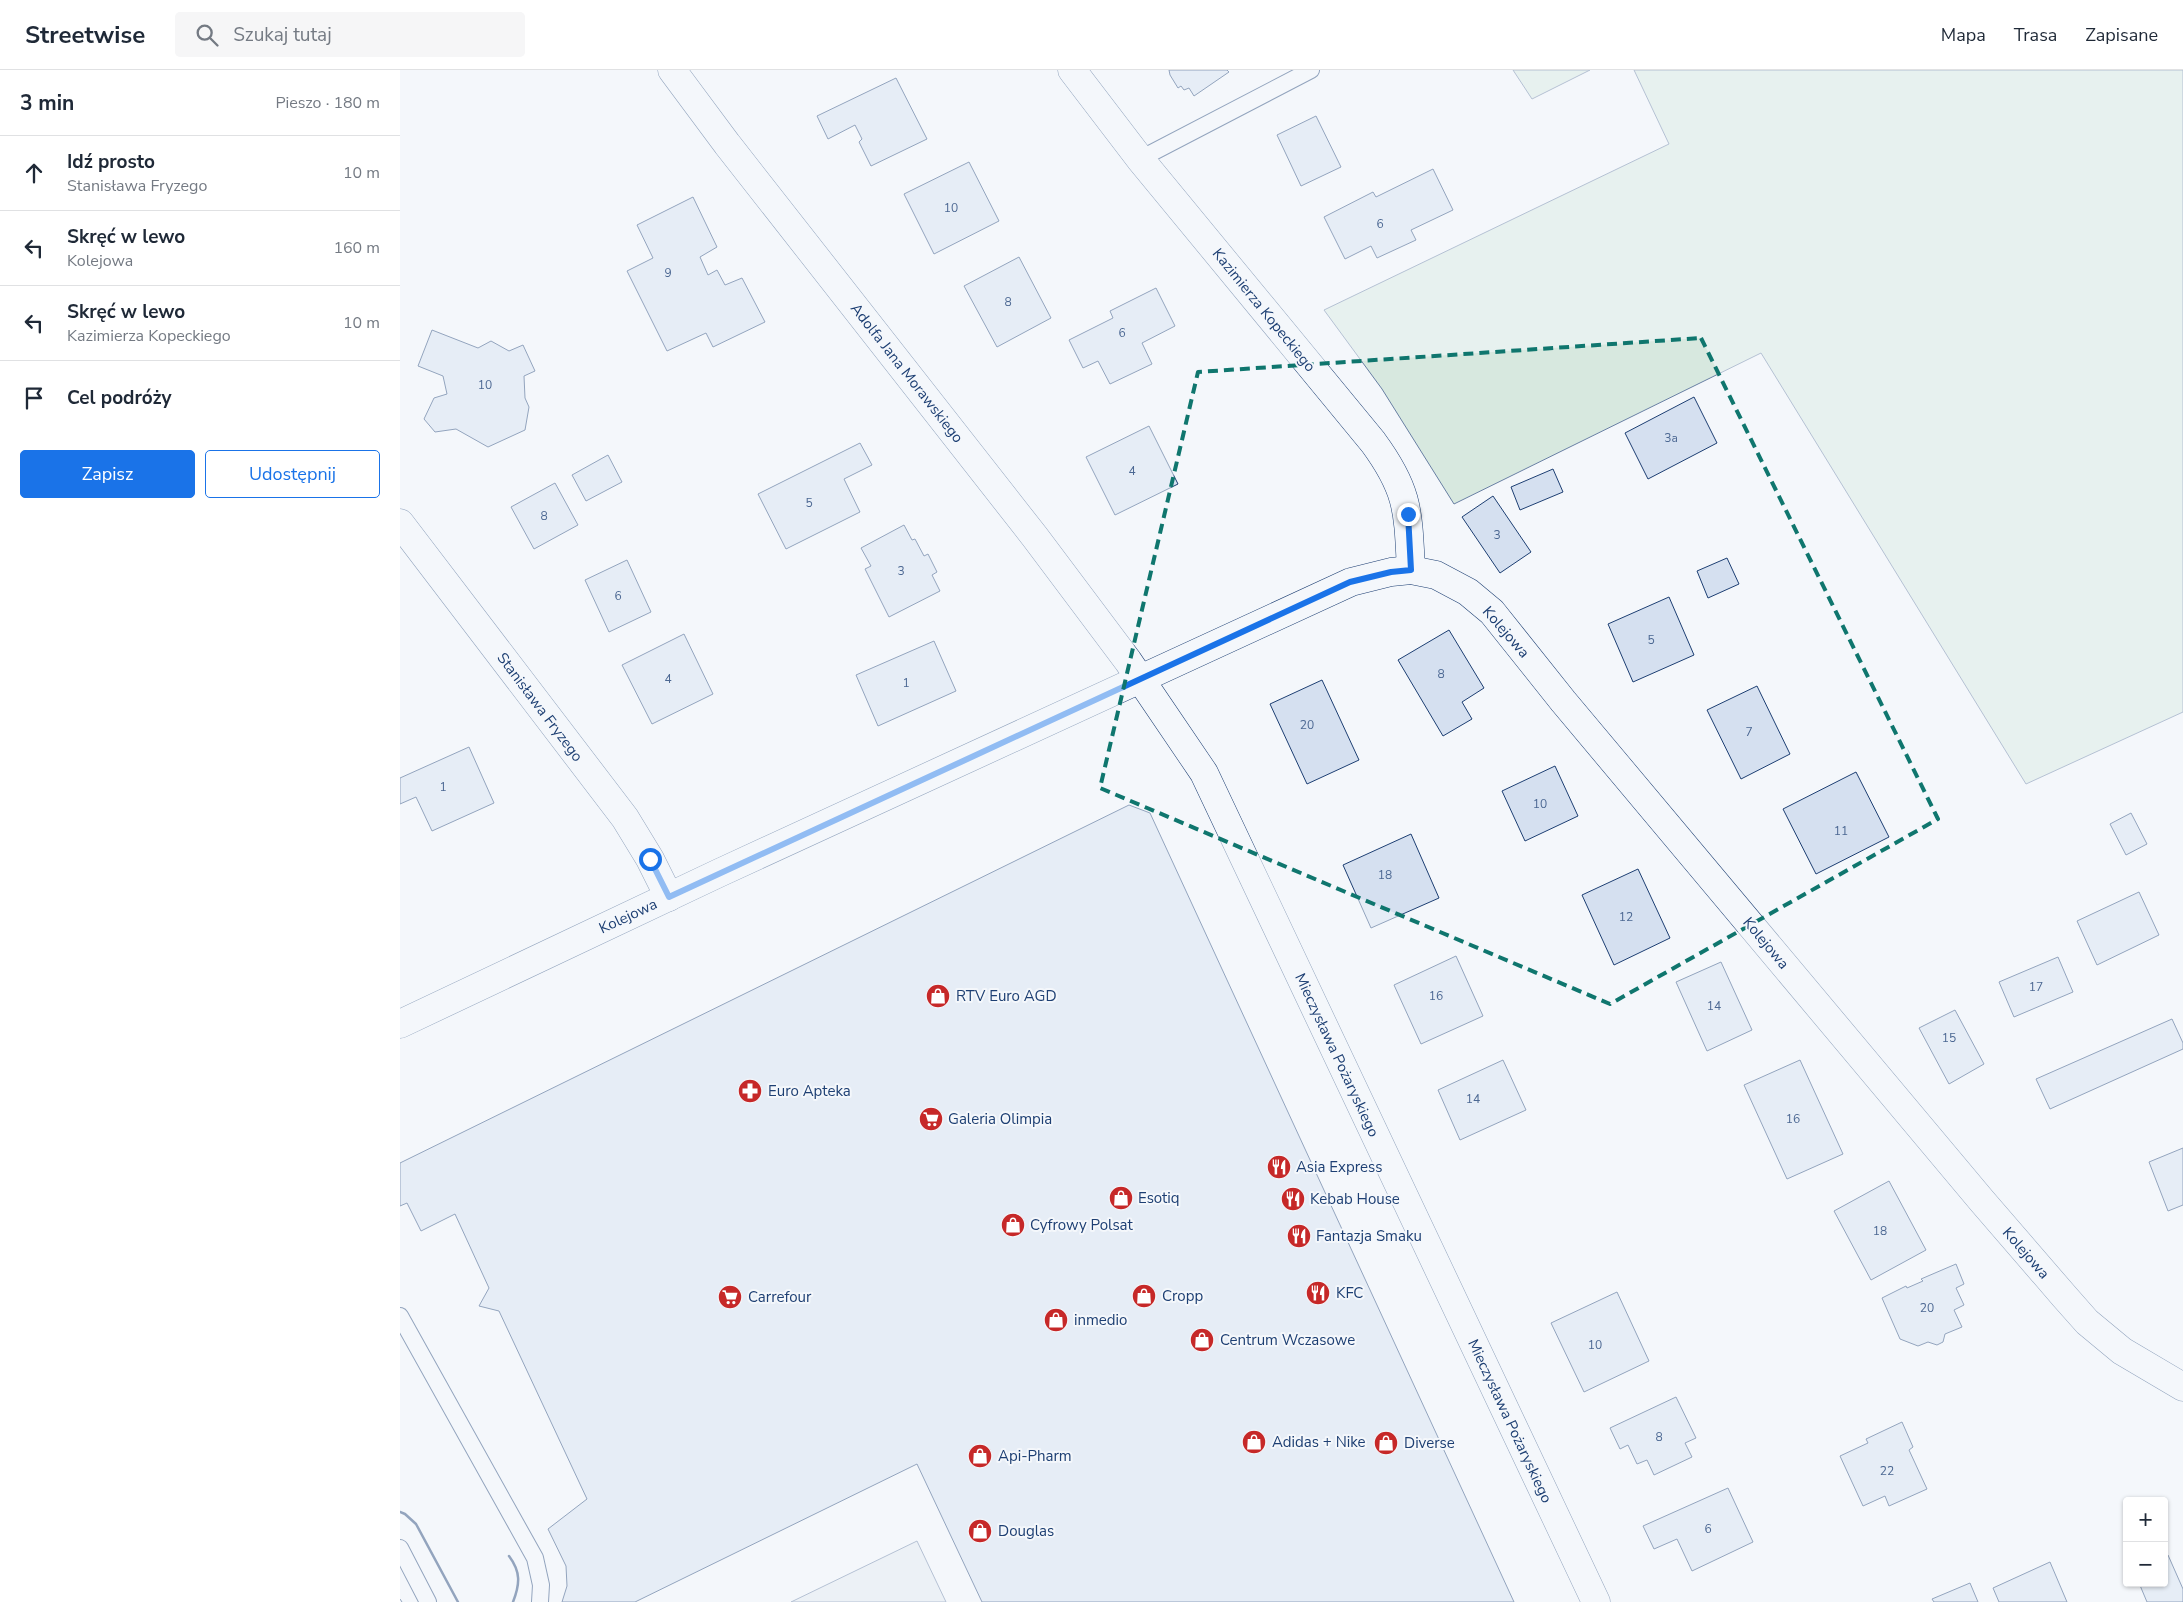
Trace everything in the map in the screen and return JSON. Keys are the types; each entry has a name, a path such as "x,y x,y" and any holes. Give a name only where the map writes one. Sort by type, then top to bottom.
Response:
{"street":[{"name":"Adolfa Jana Morawskiego","path":"672,70 739,160 1035,537 1128,660 1139,679"},
{"name":"Kazimierza Kopeckiego","path":"1072,70 1140,159 1373,442 1391,467 1401,488 1408,514 1411,570"},
{"name":"Stanisława Fryzego","path":"400,523 625,818 650,859 669,897"},
{"name":"Kolejowa","path":"400,1024 669,897 1350,582 1391,572 1411,570 1436,575 1468,592 1492,612 1563,701 1975,1194 2087,1322 2122,1351 2183,1386"},
{"name":"Mieczysława Pożaryskiego","path":"1139,679 1204,773 1596,1602"}],"lane":[{"path":"1140,159 1312,70"},
{"path":"400,1316 535,1558 541,1585 540,1602"},
{"path":"400,1548 428,1602"}],"highlighted area":[{"path":"1701,338 1938,819 1610,1004 1100,788 1198,372"}],"shaded area":[{"path":"1513,70 1590,70 1532,99"},
{"path":"1634,70 2183,70 2183,712 2026,784 1761,353 1454,504 1382,389 1324,310 1669,144"},
{"path":"917,1541 946,1602 791,1602"}],"building":[{"path":"1169,70 1227,70 1229,72 1194,96 1189,88 1184,90 1181,86 1178,88"},
{"path":"896,78 927,139 871,166 859,142 862,139 855,125 828,139 817,116"},
{"path":"1316,116 1341,167 1301,186 1277,135"},
{"path":"969,162 999,221 934,254 904,194"},
{"path":"1433,169 1453,210 1411,230 1416,240 1377,258 1371,246 1345,259 1324,217 1373,192 1376,197"},
{"path":"693,197 717,247 700,257 708,275 717,270 725,285 742,278 765,322 713,347 706,333 667,351 627,271 653,258 637,225"},
{"path":"1019,257 1051,318 997,347 964,286"},
{"path":"1156,288 1175,326 1142,343 1152,364 1110,384 1098,361 1083,368 1069,340 1113,318 1110,311"},
{"path":"432,330 478,348 491,341 509,351 523,345 535,371 524,376 525,398 529,407 525,430 488,447 456,429 435,432 424,419 434,398 447,394 443,376 418,366"},
{"path":"1694,397 1717,443 1648,479 1625,433"},
{"path":"1149,426 1178,484 1115,515 1086,457"},
{"path":"860,443 872,465 844,479 860,512 786,549 758,494"},
{"path":"608,455 622,482 586,501 572,475"},
{"path":"1553,469 1563,492 1520,510 1511,487"},
{"path":"555,483 578,525 534,549 511,507"},
{"path":"1493,496 1531,552 1500,573 1462,517"},
{"path":"904,525 912,540 915,539 924,556 928,554 937,572 932,575 940,591 889,617 865,569 871,566 861,548"},
{"path":"1727,558 1739,584 1708,598 1697,571"},
{"path":"627,560 651,612 609,632 585,580"},
{"path":"1669,597 1694,655 1633,682 1608,624"},
{"path":"1449,630 1484,688 1462,702 1472,719 1443,736 1398,660"},
{"path":"684,634 713,694 652,724 622,665"},
{"path":"934,641 956,691 878,726 856,675"},
{"path":"1322,680 1359,760 1307,784 1270,704"},
{"path":"1757,686 1790,754 1741,779 1707,710"},
{"path":"469,747 494,803 432,831 416,797 400,804 400,778"},
{"path":"1555,766 1578,816 1525,841 1502,791"},
{"path":"1856,772 1889,837 1816,874 1783,809"},
{"path":"1129,805 1150,813 1514,1602 982,1602 917,1464 635,1602 562,1602 567,1586 566,1566 548,1529 587,1499 499,1311 479,1306 489,1288 455,1214 421,1231 407,1203 400,1206 400,1163"},
{"path":"2131,813 2147,844 2126,855 2110,824"},
{"path":"1411,834 1439,898 1371,928 1343,865"},
{"path":"1638,869 1670,938 1614,965 1582,895"},
{"path":"2139,892 2159,935 2097,965 2077,921"},
{"path":"1456,956 1483,1016 1421,1044 1394,985"},
{"path":"2058,957 2073,992 2014,1017 1999,982"},
{"path":"1721,962 1752,1030 1707,1051 1676,982"},
{"path":"1955,1010 1984,1064 1949,1084 1919,1028"},
{"path":"2172,1019 2183,1043 2183,1049 2050,1109 2036,1079"},
{"path":"1503,1060 1526,1110 1460,1140 1438,1090"},
{"path":"1800,1060 1843,1154 1787,1179 1744,1085"},
{"path":"2183,1148 2183,1205 2168,1211 2149,1162"},
{"path":"1889,1181 1926,1250 1871,1280 1834,1211"},
{"path":"1956,1264 1964,1284 1956,1288 1964,1305 1954,1310 1962,1327 1945,1334 1943,1342 1937,1345 1928,1342 1918,1346 1900,1339 1882,1298 1906,1286 1907,1288 1923,1281 1921,1279"},
{"path":"1617,1292 1649,1361 1584,1392 1551,1323"},
{"path":"1676,1397 1696,1438 1685,1443 1692,1457 1654,1475 1647,1460 1637,1464 1628,1445 1620,1449 1610,1428"},
{"path":"1902,1422 1913,1447 1909,1450 1927,1489 1889,1506 1885,1496 1863,1506 1840,1456 1868,1443 1866,1439"},
{"path":"1728,1488 1753,1542 1692,1571 1677,1539 1654,1549 1643,1526"},
{"path":"2168,1555 2183,1589 2183,1602 2147,1602 2141,1587 2168,1587"},
{"path":"2050,1562 2067,1602 1999,1602 1993,1588"},
{"path":"1970,1583 1978,1602 1934,1602 1932,1599"}],"wall":[{"path":"400,1512 416,1524 458,1602"},
{"path":"509,1556 516,1567 518,1578 513,1602"}],"place":[{"name":"RTV Euro AGD","path":"938,996"},
{"name":"Euro Apteka","path":"750,1091"},
{"name":"Galeria Olimpia","path":"931,1119"},
{"name":"Asia Express","path":"1279,1167"},
{"name":"Esotiq","path":"1121,1198"},
{"name":"Kebab House","path":"1293,1199"},
{"name":"Cyfrowy Polsat","path":"1013,1225"},
{"name":"Fantazja Smaku","path":"1299,1236"},
{"name":"KFC","path":"1318,1293"},
{"name":"Cropp","path":"1144,1296"},
{"name":"Carrefour","path":"730,1297"},
{"name":"inmedio","path":"1056,1320"},
{"name":"Centrum Wczasowe","path":"1202,1340"},
{"name":"Adidas + Nike","path":"1254,1442"},
{"name":"Diverse","path":"1386,1443"},
{"name":"Api-Pharm","path":"980,1456"},
{"name":"Douglas","path":"980,1531"}],"route":[{"path":"650,859 669,897 1350,582 1391,572 1411,570 1408,514"}]}
